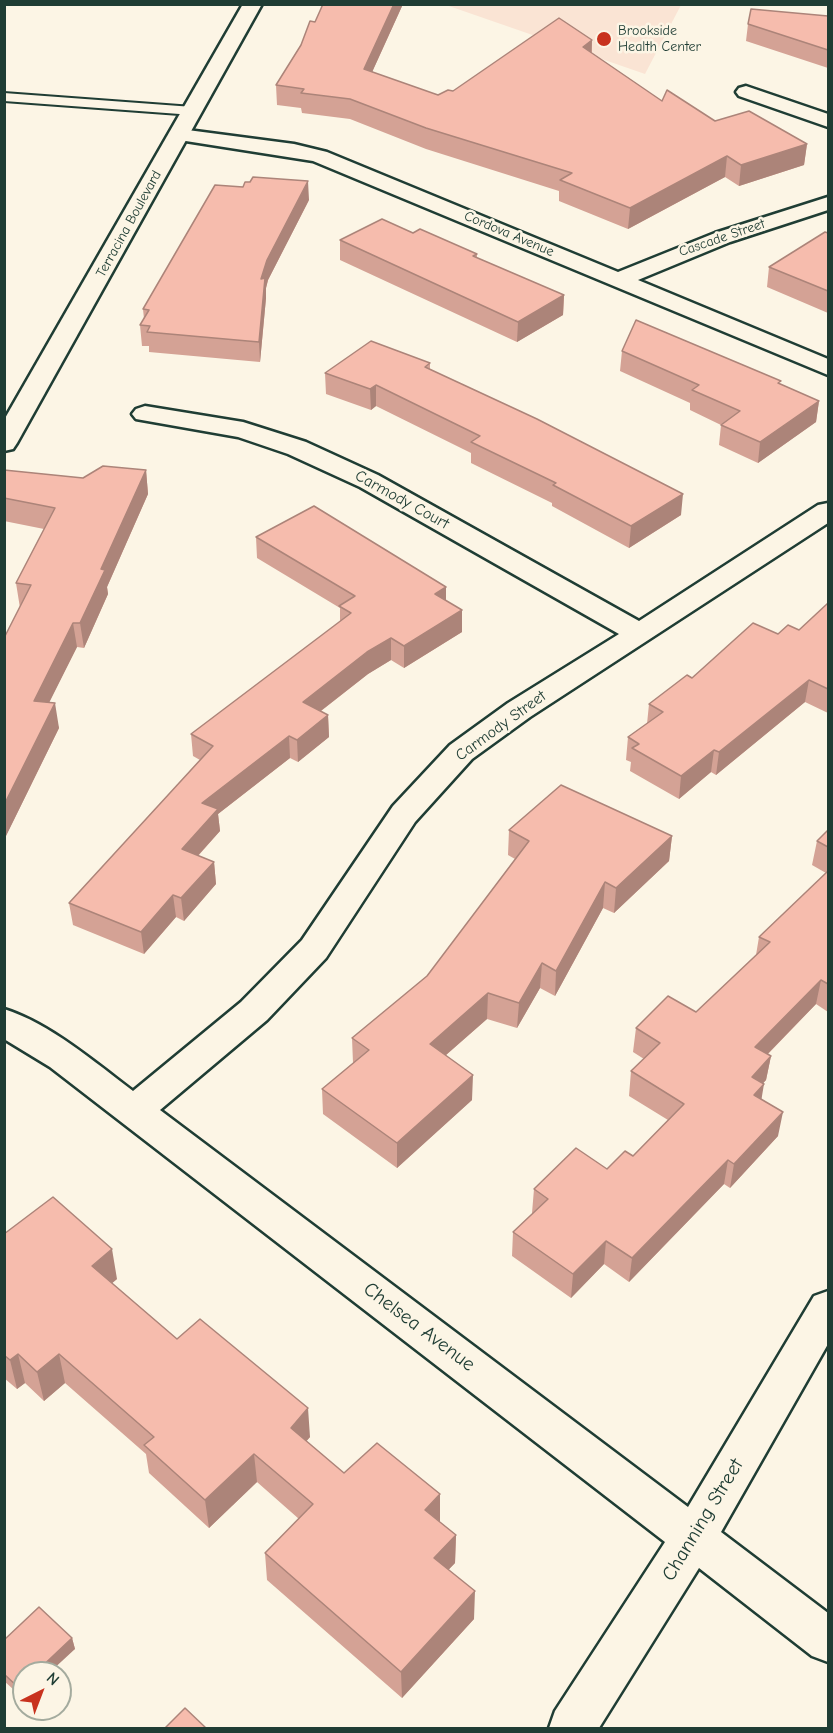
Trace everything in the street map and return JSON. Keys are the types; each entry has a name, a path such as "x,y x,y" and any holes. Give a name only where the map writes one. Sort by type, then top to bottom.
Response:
{"street":[{"name":"Terracina Boulevard","path":"4,443 253,4"},
{"path":"746,92 828,121"},
{"name":"Cordova Avenue","path":"180,135 294,150 320,156 828,368"},
{"name":"Cascade Street","path":"620,280 662,259 716,238 828,203"},
{"name":"Carmody Court","path":"145,414 243,430 297,448 369,481 640,634"},
{"name":"Carmody Street","path":"134,1111 254,1011 314,949 404,814 461,752 519,710 828,511"},
{"name":"Chelsea Avenue","path":"4,1022 63,1057 828,1640"},
{"name":"Channing Street","path":"572,1728 694,1537 828,1308"}],"lane":[{"path":"4,97 193,111"}],"shaded area":[{"name":"Brookside Health Center","path":"446,5 681,5 645,74"}],"building":[{"path":"323,4 394,4 364,69 438,95 448,90 453,91 559,18 592,40 583,47 662,101 667,90 715,121 749,111 807,144 741,165 727,156 630,208 560,180 572,173 426,128 350,99 301,93 304,89 276,85 301,45 310,21 315,22"},
{"path":"751,9 828,16 828,50 748,24"},
{"path":"253,177 308,181 267,260 261,279 265,278 259,342 147,332 150,326 140,325 149,310 143,309 215,185 243,187 245,182 250,182"},
{"path":"382,219 413,233 420,229 477,254 473,256 564,295 518,322 340,240"},
{"path":"825,232 828,233 828,291 769,267"},
{"path":"636,320 781,381 778,383 819,401 760,442 721,425 740,411 692,390 699,385 622,351"},
{"path":"371,341 430,363 425,367 537,419 683,494 631,526 553,485 556,483 471,442 480,436 376,385 370,389 325,373"},
{"path":"103,466 146,470 101,569 105,570 80,623 73,623 34,701 55,703 4,805 4,638 31,585 16,583 55,508 4,498 4,470 83,478"},
{"path":"314,506 446,587 435,594 462,610 404,646 391,638 367,652 303,702 328,715 297,740 289,736 202,803 218,809 182,849 214,862 181,898 173,895 141,932 69,903 213,746 191,734 351,613 339,606 355,596 256,537"},
{"path":"828,603 828,689 809,680 719,752 714,750 681,776 632,748 639,744 628,737 663,712 649,704 687,675 692,678 753,623 778,634 788,625 799,630"},
{"path":"561,785 672,836 616,888 605,882 556,971 542,963 519,1003 488,993 430,1044 473,1075 397,1143 322,1089 369,1050 352,1038 427,976 529,841 509,830"},
{"path":"828,830 828,847 817,841"},
{"path":"828,871 828,984 821,980 755,1047 771,1056 752,1077 764,1084 754,1095 783,1112 734,1164 728,1160 632,1258 606,1241 573,1274 513,1232 548,1199 534,1189 576,1148 607,1169 625,1151 633,1156 684,1104 631,1071 660,1043 636,1028 668,996 696,1012 770,942 759,937"},
{"path":"53,1197 112,1249 92,1266 177,1339 200,1319 308,1408 291,1428 344,1473 377,1443 440,1494 425,1510 456,1535 434,1558 475,1591 401,1672 265,1553 313,1504 254,1454 205,1500 144,1445 154,1437 59,1354 37,1372 18,1354 10,1360 4,1355 4,1234"},
{"path":"39,1607 72,1638 48,1661 12,1661 12,1681 4,1674 4,1640"},
{"path":"185,1708 206,1728 165,1728"}],"place":[{"name":"Brookside Health Center","path":"604,39"}]}
